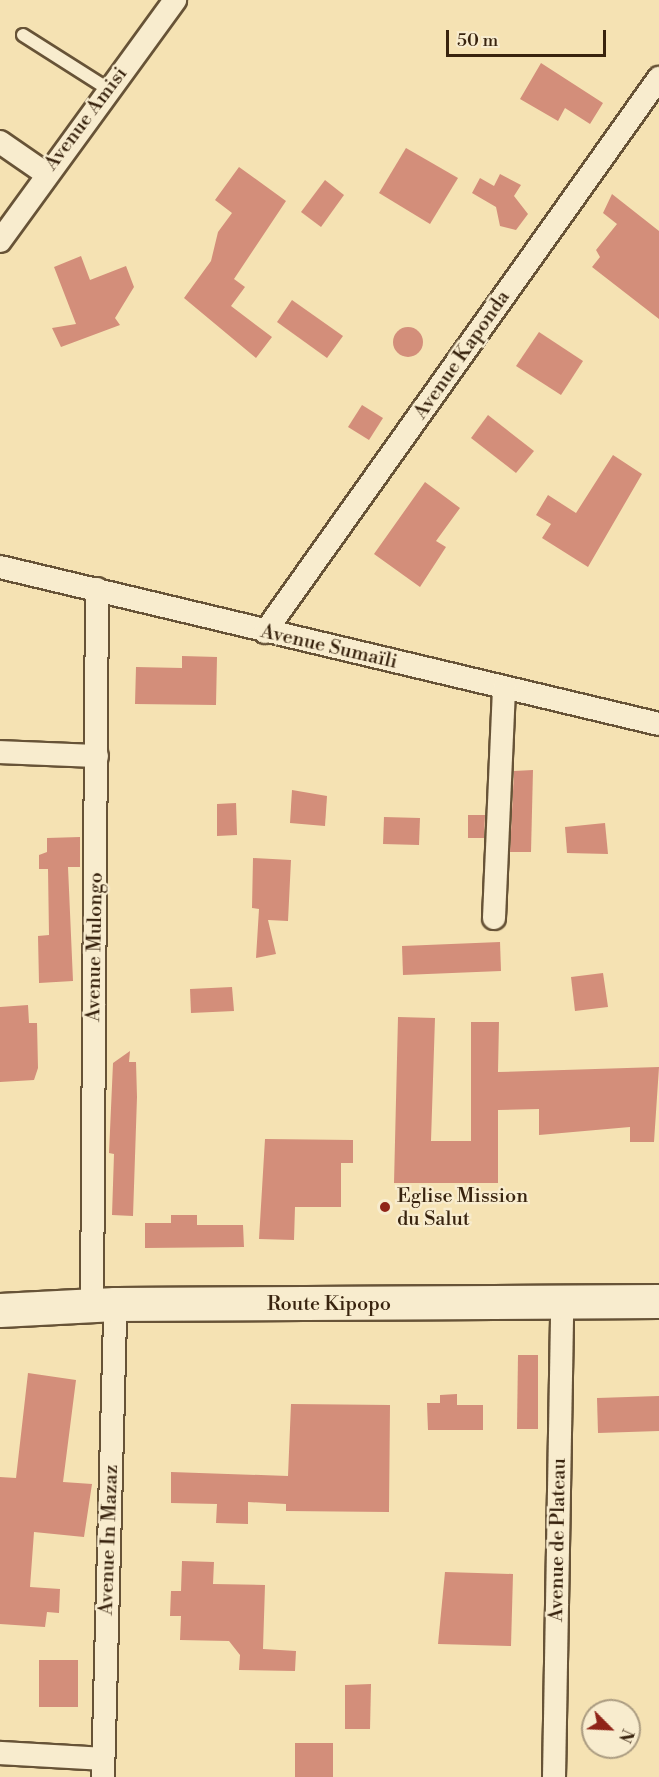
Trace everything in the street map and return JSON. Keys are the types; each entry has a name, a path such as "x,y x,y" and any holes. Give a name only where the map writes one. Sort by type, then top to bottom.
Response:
{"main road":[{"name":"Route Kipopo","path":"0,1310 104,1304 659,1301"}],"street":[{"name":"Avenue Amisi","path":"0,241 45,173 175,0"},
{"name":"Avenue Kaponda","path":"265,633 655,92"},
{"path":"0,142 45,173"},
{"name":"Avenue Sumaïli","path":"0,567 97,589 265,633 659,724"},
{"name":"Avenue Mulongo","path":"97,589 104,1304"},
{"path":"494,918 504,688"},
{"path":"0,752 97,756"},
{"name":"Avenue de Plateau","path":"554,1777 562,1303"},
{"name":"Avenue In Mazaz","path":"103,1768 104,1304"},
{"path":"0,1754 103,1768"}],"lane":[{"path":"23,36 108,89"}],"building":[{"path":"541,63 603,103 590,124 565,108 558,121 520,99"},
{"path":"406,148 458,178 430,224 379,193"},
{"path":"239,167 286,201 234,279 245,287 231,306 272,337 256,358 184,298 211,261 218,232 232,213 215,200"},
{"path":"500,174 521,185 514,196 528,214 516,230 500,226 496,207 472,193 480,178 494,186"},
{"path":"325,180 344,195 321,227 301,212"},
{"path":"612,194 659,231 659,319 592,267 600,257 596,250 617,224 603,213"},
{"path":"81,256 90,280 126,266 134,287 115,318 120,325 61,347 52,328 76,324 54,267"},
{"path":"292,300 343,336 327,358 277,322"},
{"path":"408,327 419,331 423,342 419,353 408,357 397,353 393,342 397,331"},
{"path":"539,332 583,361 561,395 516,366"},
{"path":"362,405 383,418 369,440 348,427"},
{"path":"488,415 534,451 516,473 471,438"},
{"path":"613,455 642,474 588,567 542,538 551,524 536,515 548,495 576,513"},
{"path":"425,482 460,508 436,541 446,547 420,587 374,554"},
{"path":"182,656 217,657 216,705 135,704 136,667 182,668"},
{"path":"533,770 531,852 510,852 514,771"},
{"path":"292,790 327,796 325,826 290,823"},
{"path":"236,803 237,835 217,836 217,804"},
{"path":"468,815 485,815 484,838 468,838"},
{"path":"384,817 420,818 419,845 383,844"},
{"path":"605,823 608,854 567,853 565,827"},
{"path":"80,837 80,867 68,867 73,981 39,983 38,936 49,935 48,869 39,869 39,855 47,852 47,838"},
{"path":"253,858 291,860 288,921 268,920 276,954 256,958 259,909 252,908"},
{"path":"500,942 501,971 403,975 402,946"},
{"path":"603,973 608,1007 575,1011 571,977"},
{"path":"232,987 234,1011 191,1013 190,989"},
{"path":"28,1005 29,1023 37,1023 38,1068 34,1080 0,1082 0,1007"},
{"path":"398,1017 435,1018 431,1141 471,1141 471,1022 499,1022 498,1072 659,1067 654,1142 630,1142 630,1127 539,1135 539,1109 498,1110 498,1183 394,1183"},
{"path":"130,1051 129,1062 136,1062 137,1097 133,1216 112,1215 114,1154 109,1153 113,1063"},
{"path":"265,1139 353,1140 353,1163 341,1163 341,1207 295,1207 294,1240 259,1239"},
{"path":"171,1215 197,1215 197,1225 243,1225 244,1247 145,1248 145,1223 171,1223"},
{"path":"518,1355 538,1355 538,1429 517,1429"},
{"path":"28,1373 76,1380 63,1482 92,1484 84,1537 34,1532 30,1587 60,1589 59,1613 47,1612 45,1627 0,1624 0,1477 16,1478"},
{"path":"457,1394 457,1405 483,1405 483,1430 428,1430 427,1403 440,1403 440,1395"},
{"path":"659,1396 659,1431 598,1433 597,1398"},
{"path":"291,1404 390,1405 389,1512 286,1511 286,1504 248,1502 248,1524 216,1523 217,1504 171,1503 171,1472 288,1476"},
{"path":"182,1561 214,1562 213,1584 265,1585 263,1649 296,1651 295,1671 239,1670 240,1655 229,1641 180,1640 181,1616 170,1616 171,1591 181,1591"},
{"path":"445,1572 513,1574 511,1646 438,1644"},
{"path":"39,1660 78,1660 78,1707 39,1707"},
{"path":"371,1684 370,1729 345,1729 345,1685"},
{"path":"295,1743 333,1743 333,1777 295,1777"}],"place":[{"name":"Eglise Mission du Salut","path":"385,1207"}]}
